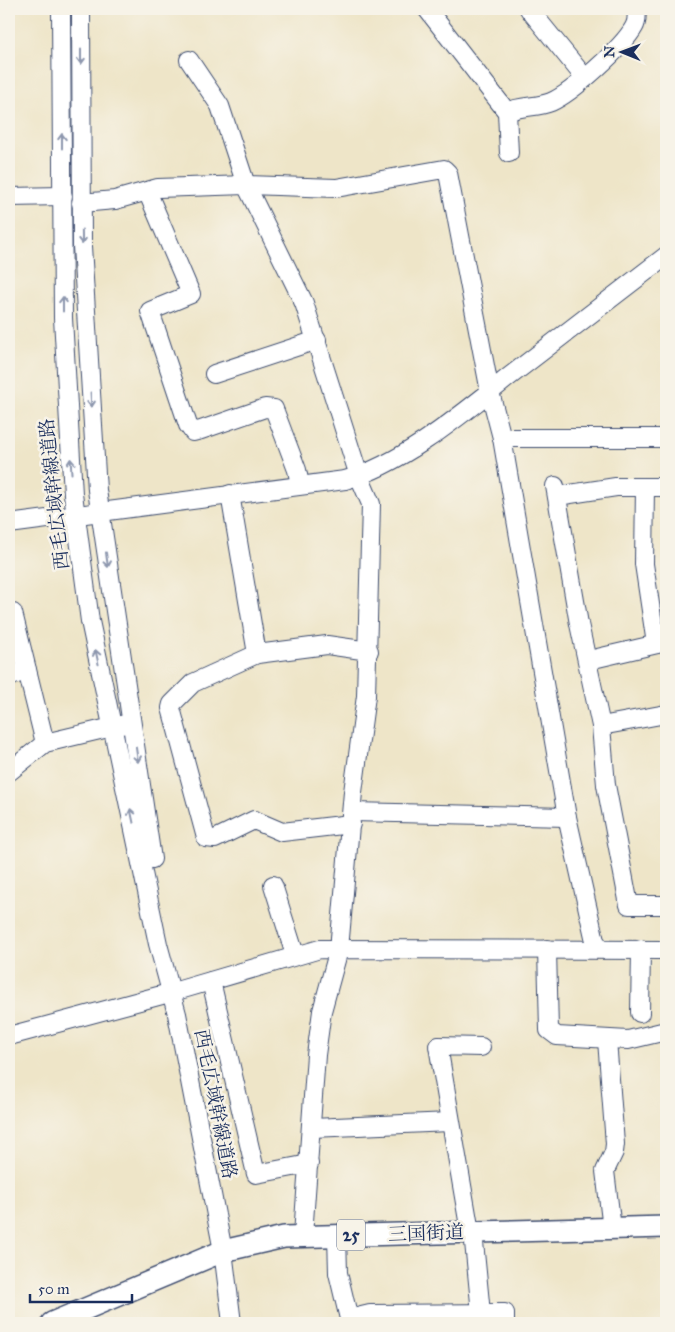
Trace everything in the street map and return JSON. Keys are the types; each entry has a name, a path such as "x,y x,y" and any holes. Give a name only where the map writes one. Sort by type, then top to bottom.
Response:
{"main road":[{"name":"三国街道","path":"52,1323 223,1251 284,1237 303,1235 666,1228"}],"street":[{"name":"西毛広域幹線道路","path":"61,9 64,328 76,514 90,621 114,727 158,944 173,992 223,1251 232,1323"},
{"name":"西毛広域幹線道路","path":"81,9 82,203 90,400 100,512 115,621 132,721 165,966"},
{"path":"427,9 507,112 509,153"},
{"path":"529,9 585,78"},
{"path":"507,112 516,107 538,106 554,101 585,78 625,39 635,26 636,9"},
{"path":"189,60 220,106 246,185 304,303 359,476 371,504 369,652 360,753 351,818 339,949 322,1011 316,1055 303,1235"},
{"path":"82,203 115,200 158,188 246,185 336,188 444,169 448,173 490,392 502,438 568,817 595,941 601,949"},
{"path":"147,191 191,294 150,310 188,426 193,432 265,408 274,409 297,470 300,485"},
{"path":"9,197 63,196"},
{"path":"9,524 346,480 359,476 378,467 439,430 666,256"},
{"path":"214,375 316,340"},
{"path":"502,438 666,438"},
{"path":"589,660 661,643 644,564 645,486"},
{"path":"666,486 556,491 579,624 589,660 601,726 606,785 629,905 666,905"},
{"path":"230,494 256,654"},
{"path":"9,614 13,613 45,743"},
{"path":"369,652 327,645 256,654 193,683 172,704 171,708 206,838 215,839 254,820 282,832 351,818 568,817"},
{"path":"9,677 27,670"},
{"path":"601,726 666,714"},
{"path":"9,772 45,743 132,721"},
{"path":"273,885 295,955"},
{"path":"9,1036 173,992 320,949 666,950"},
{"path":"548,949 549,1030 557,1036 628,1040 666,1031"},
{"path":"640,1013 641,950"},
{"path":"211,981 256,1174 309,1164"},
{"path":"607,1040 615,1144 614,1152 605,1171 612,1229"},
{"path":"481,1047 438,1046 471,1232 481,1313"},
{"path":"312,1128 450,1122"},
{"path":"338,1235 338,1273 350,1321 370,1314 505,1313 505,1323"}]}
